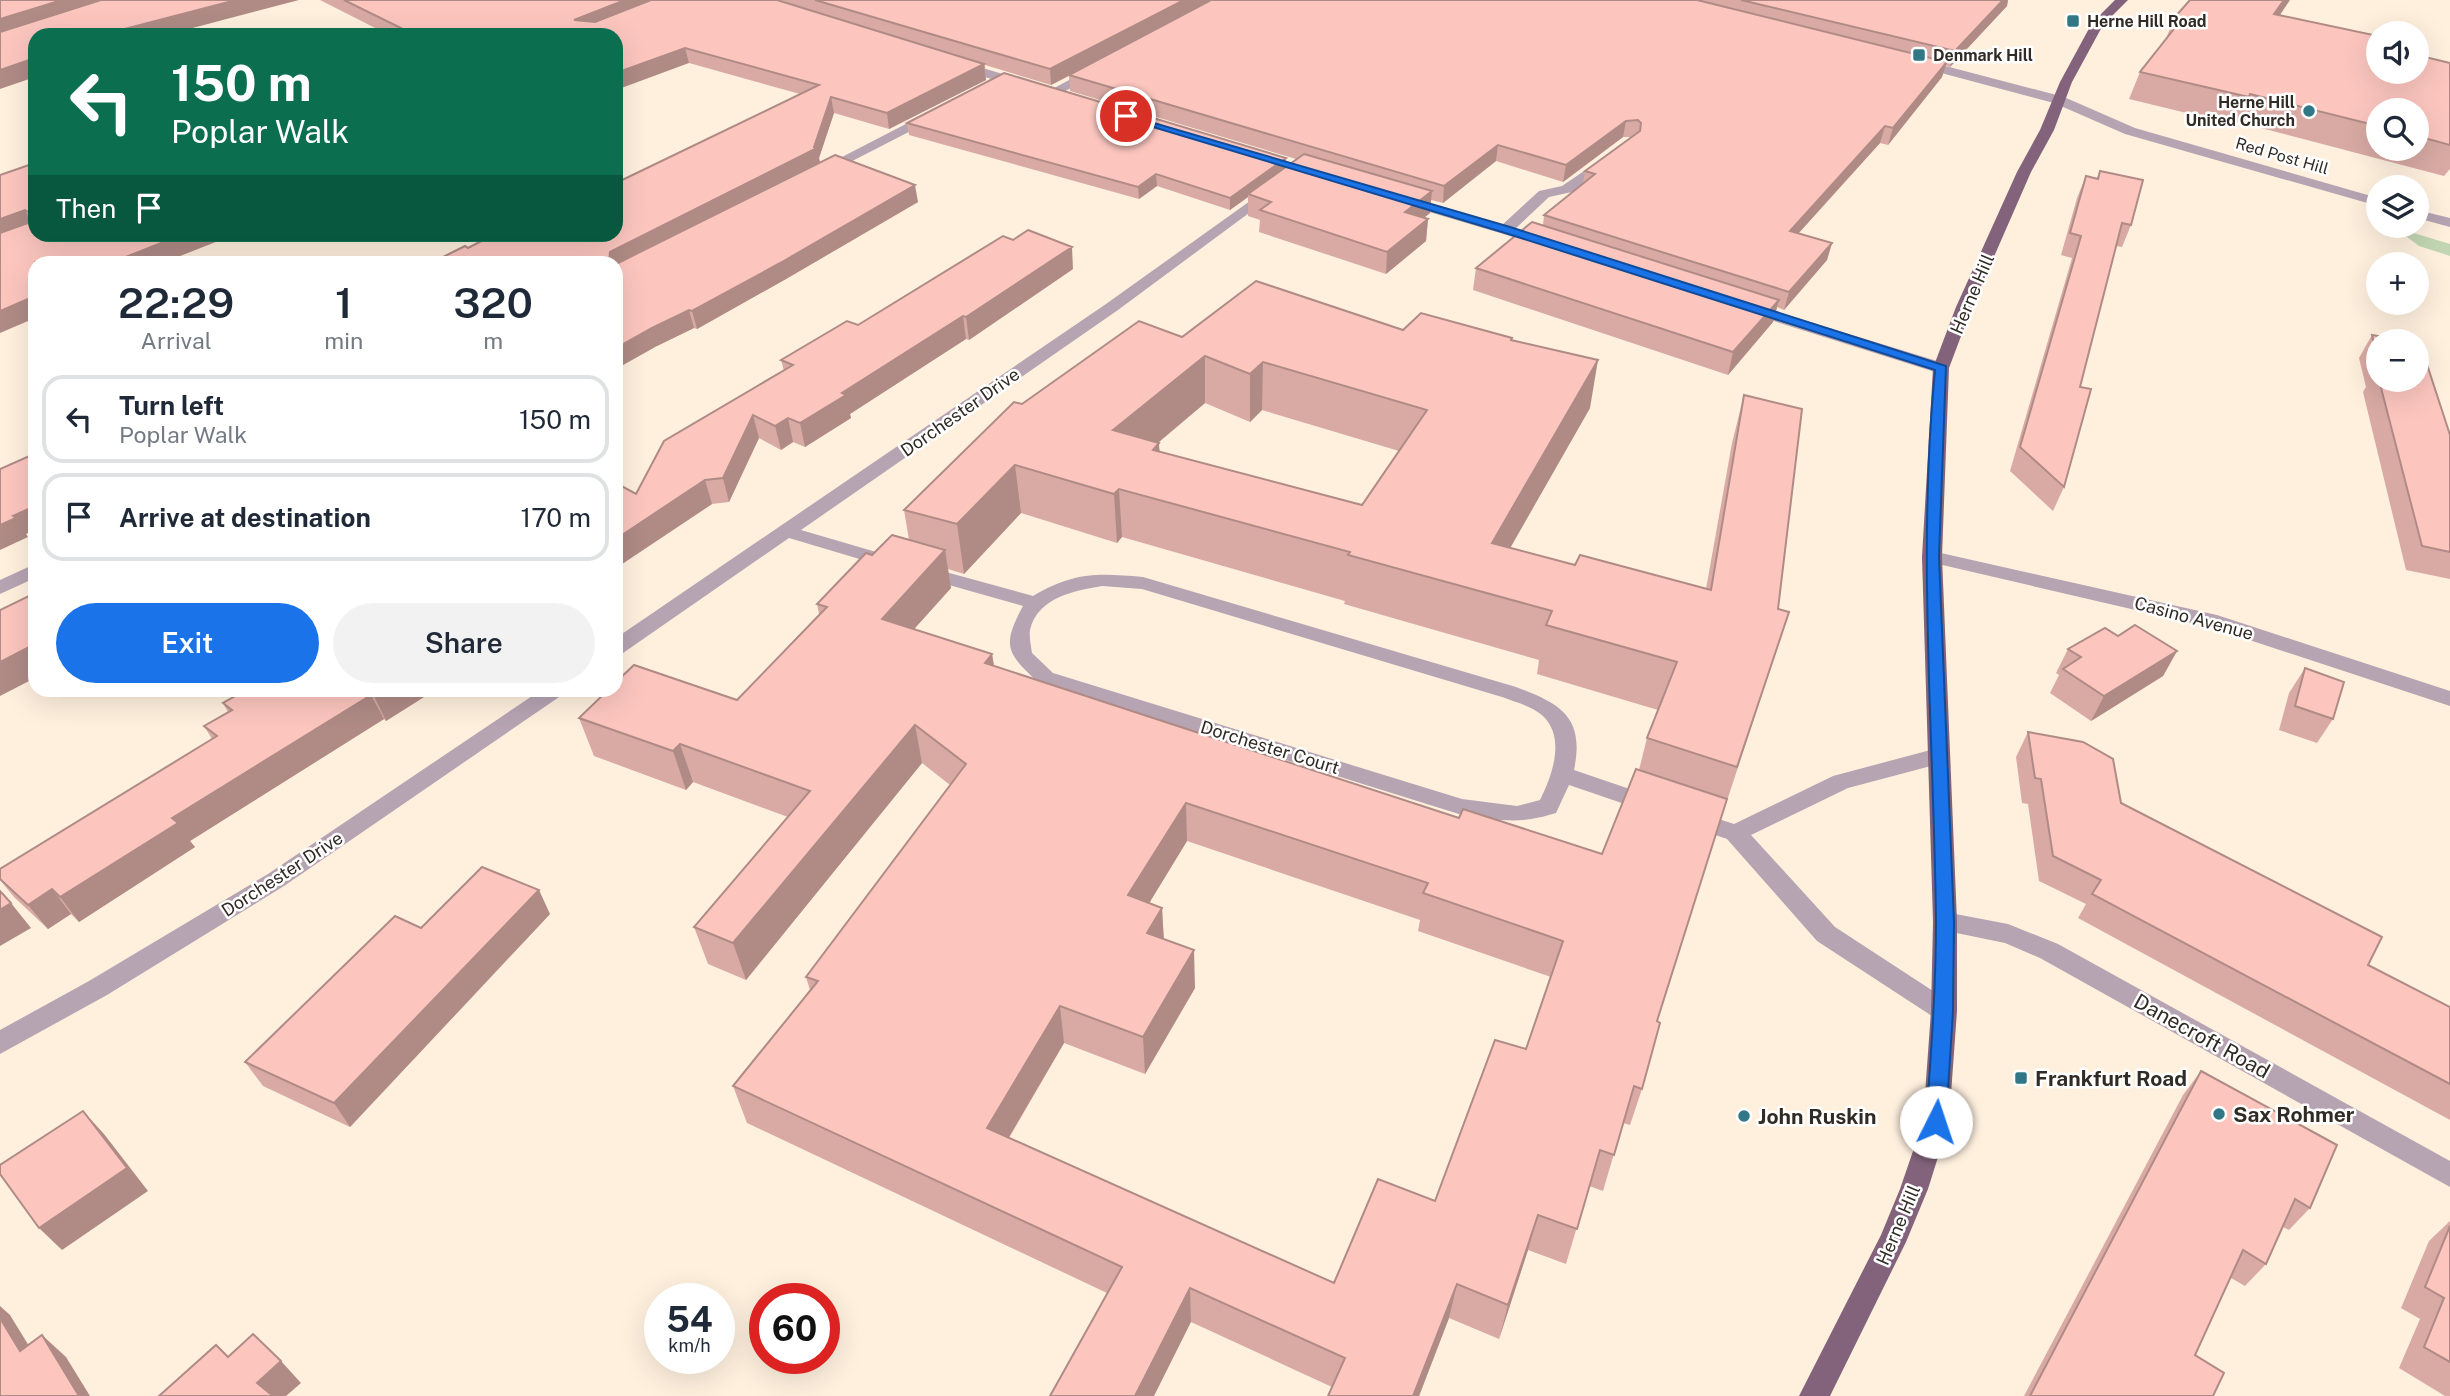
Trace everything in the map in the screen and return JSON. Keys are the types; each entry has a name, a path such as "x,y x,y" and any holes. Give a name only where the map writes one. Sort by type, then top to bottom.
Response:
{"main road":[{"path":"2059,100 2098,23 2122,0"},
{"name":"Herne Hill","path":"1814,1396 1873,1283 1914,1189 1936,1122 1944,1011 1945,922 1932,557 1941,368 1964,307 2059,100"}],"street":[{"path":"1904,59 2059,100"},
{"path":"1051,93 1111,61"},
{"path":"951,62 1076,100"},
{"path":"986,86 1002,79"},
{"name":"Red Post Hill","path":"2059,100 2130,131 2366,199"},
{"path":"810,178 943,109"},
{"path":"1506,229 1544,194 1567,189 1619,149"},
{"name":"Dorchester Drive","path":"623,643 1112,307 1288,177"},
{"path":"1393,197 1559,247"},
{"path":"2429,217 2450,223"},
{"path":"1731,302 1941,368"},
{"path":"788,531 1035,603"},
{"name":"Casino Avenue","path":"1932,557 2217,622 2450,699"},
{"path":"0,588 28,574"},
{"name":"Dorchester Court","path":"1102,580 1143,583 1509,692 1549,709 1567,737 1563,775 1548,807 1517,814 1462,807 1046,678 1022,655 1020,631 1035,603 1064,586 1102,580"},
{"name":"Dorchester Drive","path":"0,1043 98,988 276,880 545,697"},
{"path":"1735,833 1841,782 1938,756"},
{"path":"1563,775 1735,833 1826,934 1944,1011"},
{"name":"Danecroft Road","path":"1945,922 2008,934 2049,951 2450,1175"}],"green space":[{"path":"2408,238 2429,238 2450,244 2450,256 2419,246"}],"building":[{"path":"0,0 62,0 0,19"},
{"path":"101,0 236,0 129,28 28,28 28,60 0,70 0,32"},
{"path":"344,0 625,0 574,20 595,22 651,0 777,0 984,64 887,113 831,97 814,147 817,148 610,252 610,256 445,256 480,242 623,242 623,180 819,85 685,48 623,70 623,28 401,28"},
{"path":"815,0 1184,0 1050,69"},
{"path":"1211,0 1697,0 1947,62 1893,128 1885,126 1790,231 1832,243 1789,292 1544,215 1595,174 1585,171 1640,131 1641,123 1638,120 1626,121 1566,165 1498,145 1444,186 1069,75"},
{"path":"1741,0 2003,0 1955,51"},
{"path":"2190,0 2284,0 2274,14 2366,33 2366,84 2429,84 2429,58 2450,63 2450,145 2429,139 2429,98 2366,98 2366,123 2250,94 2249,97 2140,72 2181,20 2174,18"},
{"path":"1004,73 1286,158 1230,198 1156,174 1138,187 907,123"},
{"path":"1304,154 1432,191 1405,212 1428,219 1387,252 1260,210 1271,202 1248,194"},
{"path":"835,155 915,185 782,262 692,311 689,310 623,344 623,261"},
{"path":"28,165 28,212 25,210 0,219 0,175"},
{"path":"2100,171 2143,180 2131,225 2122,223 2080,387 2091,389 2064,487 2020,447 2081,236 2070,233 2086,176 2098,179"},
{"path":"1532,222 1779,300 1733,352 1476,268"},
{"path":"28,223 28,242 164,242 128,256 28,256 28,299 0,311 0,233"},
{"path":"1028,230 1072,247 966,317 963,316 842,393 846,395 800,423 788,418 775,426 753,415 723,478 705,480 623,534 623,487 636,494 664,441 793,365 781,360 847,321 858,325 1003,236 1013,240"},
{"path":"1256,281 1403,330 1421,313 1512,338 1511,340 1598,360 1492,543 1575,565 1580,555 1711,590 1744,395 1802,409 1778,609 1789,612 1737,767 1647,738 1677,662 1546,625 1552,611 1119,489 1114,494 1015,465 957,524 904,510 1014,402 1022,404 1139,321 1182,337","holes":["1205,356 1250,374 1263,362 1427,410 1362,505 1153,450 1159,443 1113,430"]},
{"path":"2429,371 2450,435 2450,552 2422,546 2382,392 2429,392"},
{"path":"28,457 28,509 0,525 0,469"},
{"path":"892,535 945,550 882,619 992,654 985,663 1459,818 1463,809 1602,854 1636,769 1727,799 1657,1021 1660,1023 1642,1089 1634,1086 1614,1155 1600,1150 1577,1229 1538,1215 1508,1305 1457,1284 1413,1396 1328,1396 1345,1358 1190,1288 1135,1396 1050,1396 1122,1267 733,1086 818,981 806,977 966,764 915,725 733,943 694,927 810,791 680,744 673,751 579,718 601,697 623,697 623,675 634,665 737,700 827,607 817,604 866,553 872,555","holes":["1186,803 1428,883 1423,893 1563,941 1526,1049 1495,1040 1435,1201 1378,1179 1334,1283 987,1128 1060,1006 1143,1037 1194,950 1147,933 1162,908 1128,895"]},
{"path":"28,596 28,648 0,662 0,610"},
{"path":"2135,625 2177,651 2104,696 2063,669 2081,657 2068,649 2105,628 2118,636"},
{"path":"2305,668 2344,682 2333,719 2295,706"},
{"path":"234,697 368,697 172,818 178,823 60,897 52,889 28,905 0,879 0,869 217,736 204,726 232,710 223,703"},
{"path":"2028,732 2083,742 2113,759 2121,803 2382,937 2368,965 2450,1007 2450,1084 2092,894 2101,880 2053,856 2041,779 2035,778"},
{"path":"482,867 539,890 334,1103 245,1062 395,916 421,928"},
{"path":"0,891 11,903 0,910"},
{"path":"2201,1071 2337,1145 2310,1208 2295,1199 2266,1264 2243,1250 2195,1355 2224,1373 2213,1396 2030,1396"},
{"path":"83,1111 127,1168 39,1228 0,1174 0,1165"},
{"path":"2450,1226 2450,1362 2424,1347 2444,1298 2425,1287"},
{"path":"0,1318 20,1351 42,1335 79,1396 0,1396"},
{"path":"253,1334 281,1361 257,1383 273,1396 159,1396 216,1345 228,1357"}],"place":[{"name":"Herne Hill Road","path":"2073,21"},
{"name":"Denmark Hill","path":"1919,55"},
{"name":"Herne Hill United Church","path":"2309,111"},
{"name":"Frankfurt Road","path":"2021,1078"},
{"name":"Sax Rohmer","path":"2219,1114"},
{"name":"John Ruskin","path":"1744,1116"}],"route":[{"path":"1126,116 1506,229 1941,368 1932,557 1945,922 1944,1011 1936,1122"}]}
